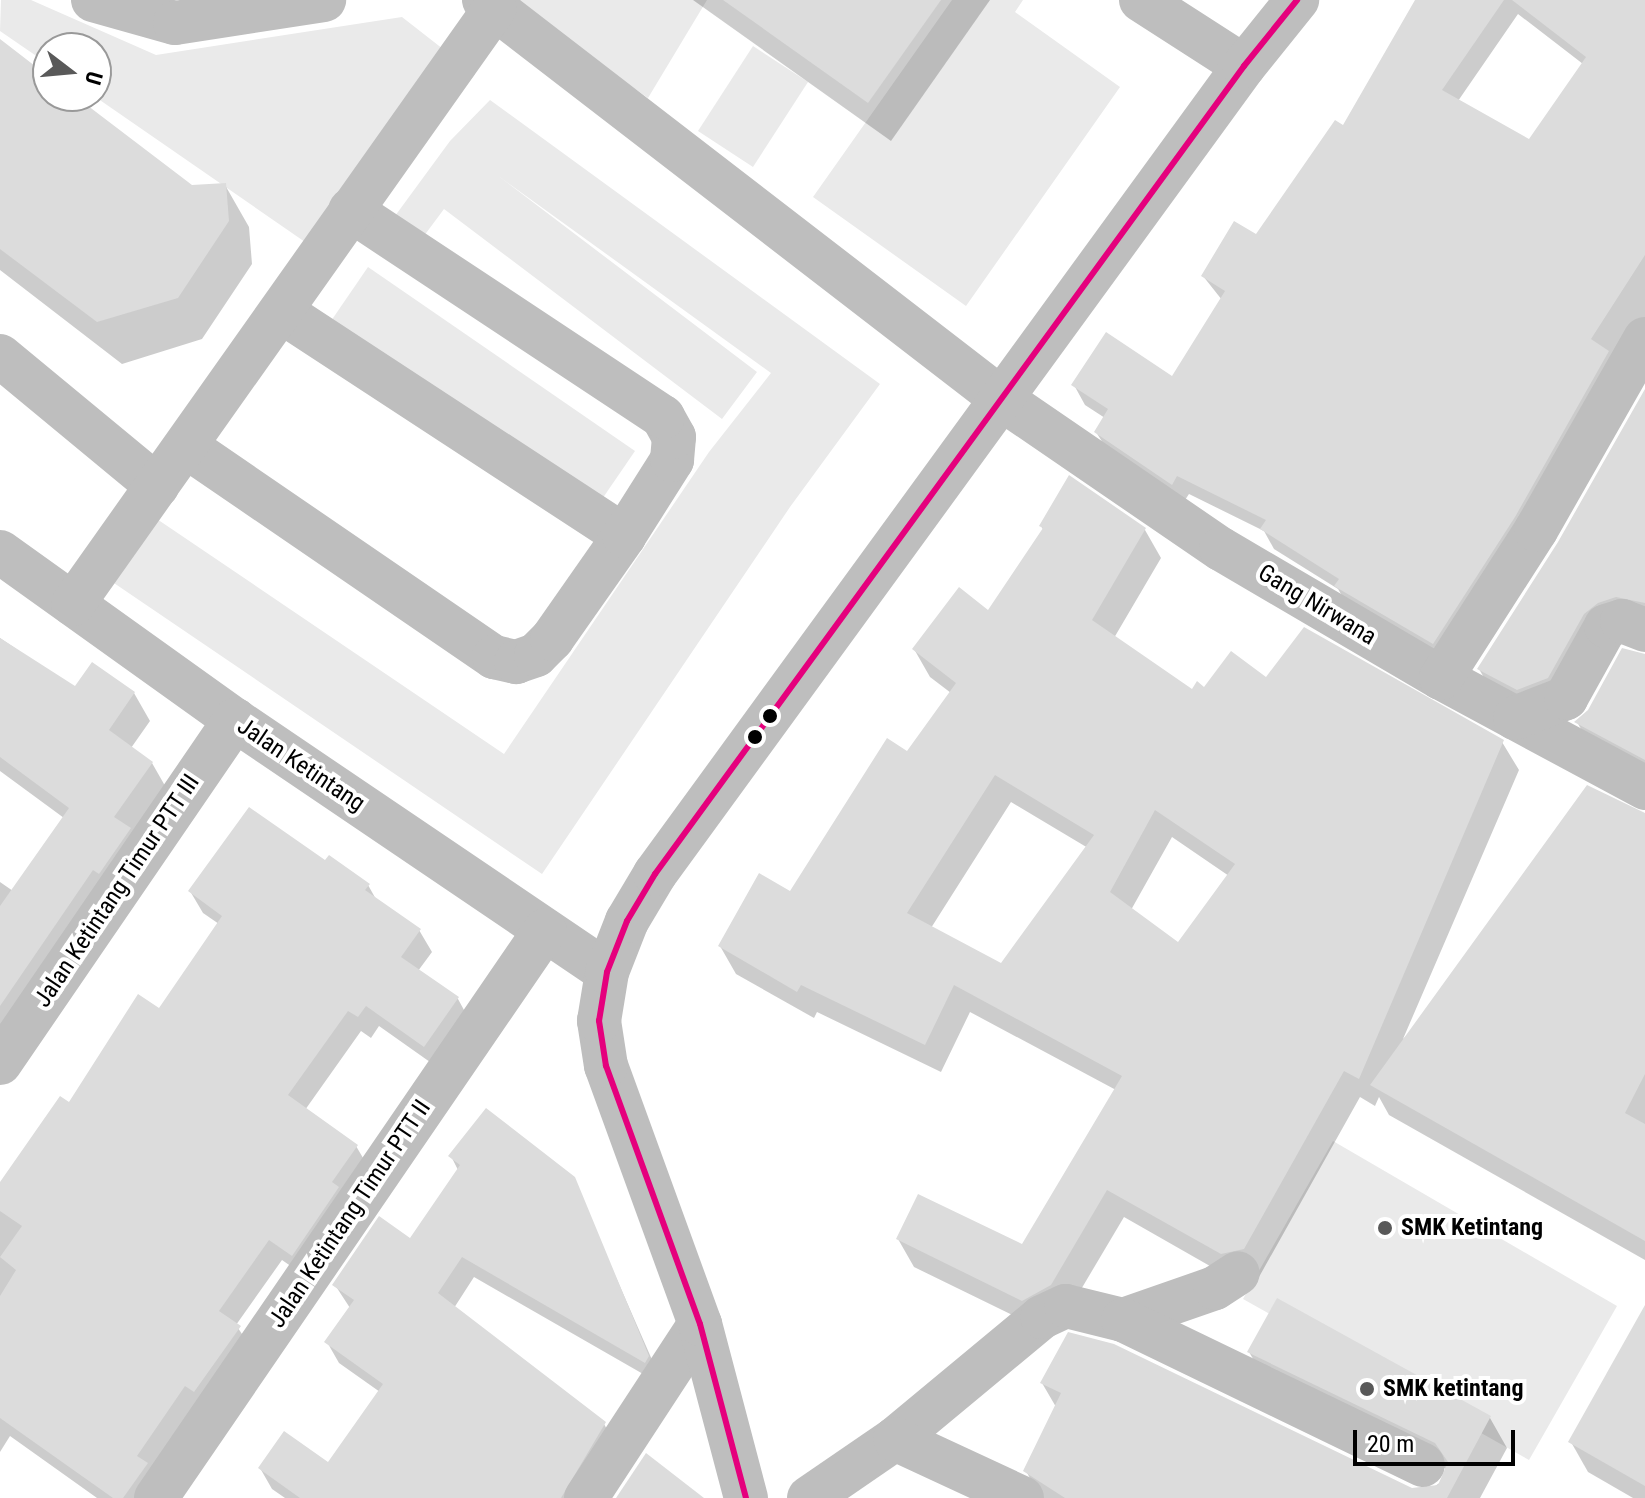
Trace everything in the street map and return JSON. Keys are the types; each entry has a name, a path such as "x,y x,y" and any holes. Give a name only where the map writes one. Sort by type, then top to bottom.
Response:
{"street":[{"path":"93,0 175,23 324,0"},
{"path":"1141,0 1244,66"},
{"path":"746,1498 700,1324 606,1066 599,1021 607,972 627,921 655,874 1244,66 1297,0"},
{"path":"73,604 282,312 489,4"},
{"name":"Gang Nirwana","path":"489,4 1003,400 1221,549 1441,678 1645,788"},
{"path":"187,447 494,657 516,662 536,655 552,639 624,536 672,460 674,437 663,417 350,210"},
{"path":"282,312 624,536"},
{"path":"1441,678 1536,530 1645,339"},
{"path":"0,356 157,486"},
{"name":"Jalan Ketintang","path":"0,552 235,720 607,972"},
{"path":"1515,718 1566,698 1606,626 1622,621 1645,630"},
{"name":"Jalan Ketintang Timur PTT III","path":"0,1063 235,720"},
{"name":"Jalan Ketintang Timur PTT II","path":"156,1498 545,930"},
{"path":"1123,1320 1215,1288 1238,1273"},
{"path":"809,1498 895,1439 1042,1317 1066,1306 1123,1320 1423,1465"},
{"path":"586,1498 700,1324"},
{"path":"895,1439 1022,1498"}],"shaded area":[{"path":"1,0 31,0 104,32 32,32 32,53 0,31"},
{"path":"510,0 707,0 648,98"},
{"path":"952,0 1023,0 1015,12 1120,87 966,306 813,197"},
{"path":"402,17 475,74 334,262 112,108 112,36 156,55"},
{"path":"753,46 808,82 753,167 698,131"},
{"path":"490,100 880,384 790,507 542,874 108,579 151,515 504,754 709,452 771,373 497,175 757,372 722,419 444,209 412,252 384,231 450,141"},
{"path":"368,267 635,451 598,505 331,321"},
{"path":"1333,1141 1617,1306 1529,1460 1243,1299"}],"building":[{"path":"723,0 941,0 868,103"},
{"path":"1415,0 1504,0 1442,90 1529,139 1586,57 1512,0 1645,0 1645,255 1591,339 1609,351 1515,517 1433,644 1334,586 1339,579 1260,529 1266,520 1177,476 1172,485 1094,432 1108,409 1071,385 1106,332 1172,376 1225,291 1201,276 1234,221 1256,234 1335,120 1343,125"},
{"path":"0,39 32,64 32,112 96,112 192,185 226,183 229,221 178,298 97,322 0,249"},
{"path":"1645,389 1645,603 1616,597 1598,603 1584,614 1548,678 1517,690 1477,669 1558,542"},
{"path":"1069,475 1146,528 1092,620 1192,689 1197,681 1204,687 1231,651 1266,677 1304,627 1504,740 1359,1079 1344,1071 1244,1249 1221,1254 1107,1190 1051,1285 1022,1301 896,1239 918,1194 1022,1244 1122,1076 954,985 925,1045 801,985 797,992 718,946 759,873 790,891 887,738 907,751 956,683 912,649 959,587 988,610 1043,528 1039,526","holes":["995,775 1094,835 1001,963 907,913","1155,810 1235,864 1178,942 1110,892"]},
{"path":"0,638 75,686 92,662 135,692 109,730 153,762 114,817 131,828 99,874 93,870 0,1006 0,906 69,808 0,757"},
{"path":"1622,648 1645,654 1645,760 1574,722 1588,710"},
{"path":"1587,785 1645,813 1645,1074 1625,1113 1645,1124 1645,1241 1370,1085"},
{"path":"249,807 325,860 329,855 370,884 365,890 421,929 401,957 459,997 424,1047 366,1006 358,1017 348,1011 288,1095 358,1145 332,1182 339,1187 292,1256 269,1240 219,1311 241,1326 194,1392 185,1386 137,1456 148,1463 123,1498 113,1498 0,1418 0,1296 16,1270 0,1257 22,1226 0,1211 0,1182 60,1096 69,1102 138,994 159,1008 222,916 188,891"},
{"path":"486,1108 575,1177 649,1356 645,1363 462,1257 438,1293 606,1422 561,1498 300,1498 258,1468 284,1431 328,1462 383,1384 324,1342 354,1300 332,1285 379,1216 410,1238 460,1165 448,1156"},
{"path":"1277,1298 1491,1416 1447,1498 1065,1498 1023,1471 1061,1393 1040,1383 1068,1332 1114,1344 1412,1488 1438,1485 1448,1462 1435,1443 1247,1352"},
{"path":"1645,1305 1645,1486 1568,1442"},
{"path":"646,1453 704,1498 616,1498"}],"transit line":[{"path":"746,1498 700,1324 606,1066 599,1021 607,972 627,921 655,874 1244,66 1297,0"}],"place":[{"name":"SMK Ketintang","path":"1385,1228"},
{"name":"SMK ketintang","path":"1367,1389"}]}
